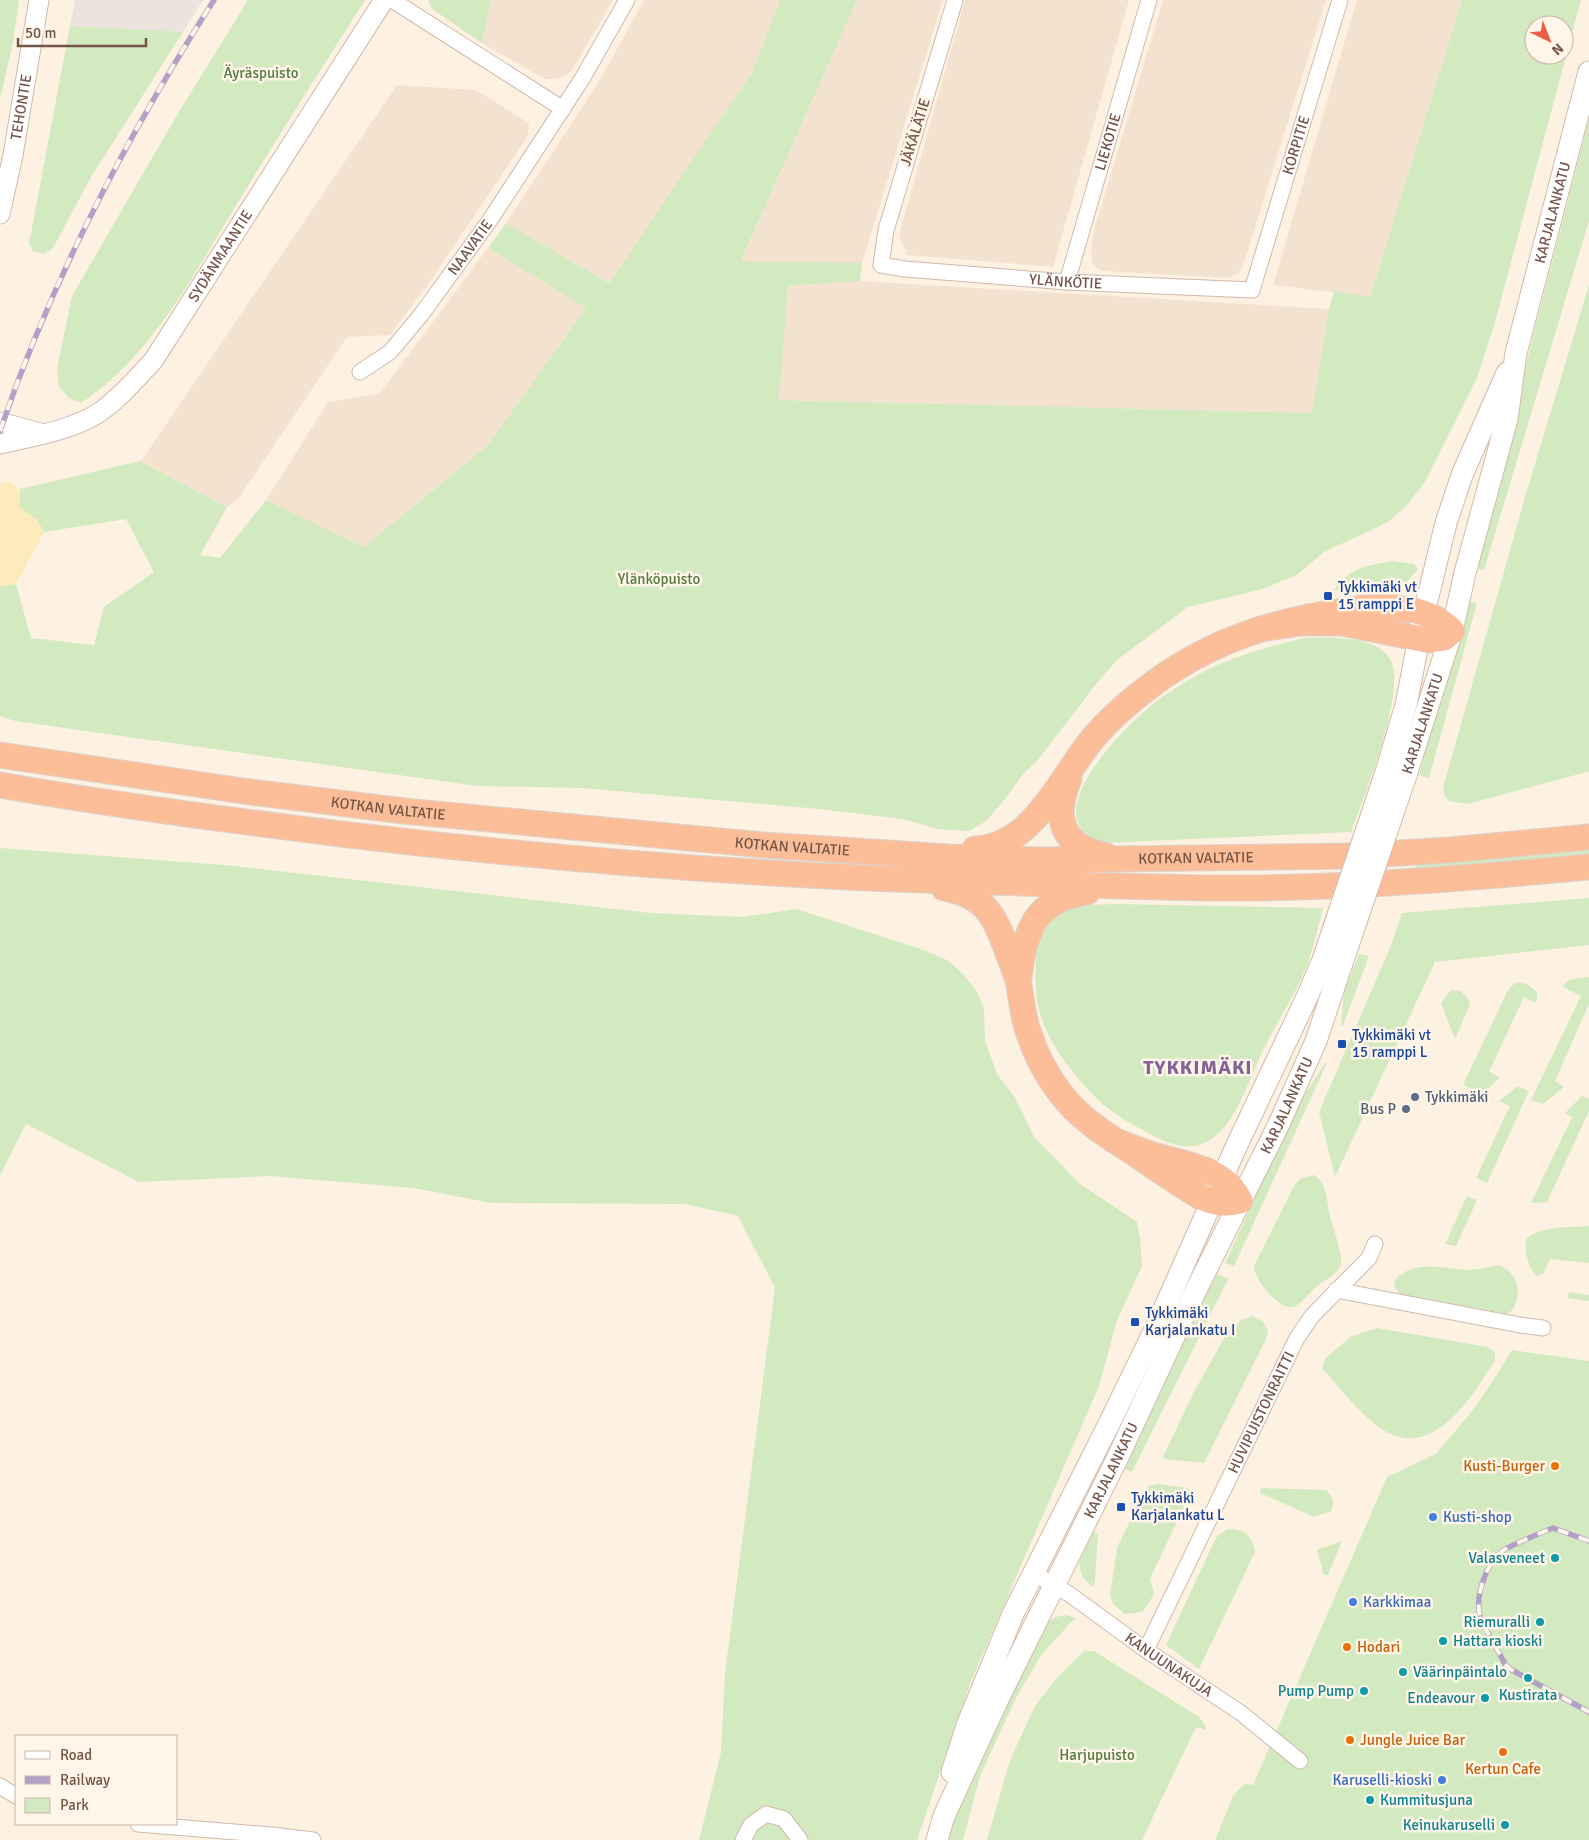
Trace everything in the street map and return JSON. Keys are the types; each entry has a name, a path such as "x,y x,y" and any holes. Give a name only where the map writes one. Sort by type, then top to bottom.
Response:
{"highway":[{"path":"886,853 980,849 994,847 1020,834 1033,821 1094,737 1110,720 1155,682 1194,656 1221,643 1260,630 1306,617 1358,609 1401,608 1424,613 1445,624 1452,631 1444,638 1436,640 1370,627 1322,622 1282,625 1260,630"},
{"name":"KOTKAN VALTATIE","path":"0,755 243,791 404,811 764,844 996,859 1348,856 1589,838"},
{"path":"1077,760 1061,802 1063,824 1068,834 1075,843 1085,850 1135,859"},
{"name":"KOTKAN VALTATIE","path":"0,785 270,825 477,849 765,874 1148,888 1259,888 1415,882 1589,867"},
{"path":"907,880 956,890 972,896 991,912 1018,984 1029,1034 1038,1056 1062,1095 1078,1114 1113,1140 1182,1185 1212,1202 1230,1204 1240,1201 1231,1186 1198,1166 1152,1154 1113,1140"},
{"path":"1018,984 1022,952 1027,935 1035,920 1049,905 1068,895 1085,892 1148,888"}],"main road":[{"name":"KARJALANKATU","path":"944,1816 998,1699 1117,1459 1192,1298 1278,1126 1316,1041 1332,963 1396,772 1452,631 1464,573 1506,419 1516,353 1589,72"},
{"name":"KARJALANKATU","path":"1396,772 1406,705 1424,613 1446,524 1462,475 1516,353"},
{"name":"KARJALANKATU","path":"938,1840 944,1816 948,1784 968,1723 1012,1614 1108,1426 1307,997 1332,963"}],"street":[{"name":"TEHONTIE","path":"0,214 13,155 39,0"},
{"name":"SYDÄNMAANTIE","path":"0,444 73,424 98,413 122,394 153,360 384,0"},
{"path":"392,0 563,109"},
{"name":"NAAVATIE","path":"360,372 390,352 421,315 490,220 563,109 627,0"},
{"name":"JÄKÄLÄTIE","path":"881,265 886,230 955,0"},
{"name":"LIEKOTIE","path":"1067,282 1148,0"},
{"name":"KORPITIE","path":"1252,290 1340,0"},
{"name":"YLÄNKÖTIE","path":"881,265 905,269 1067,282 1252,290"},
{"path":"0,422 44,433"},
{"name":"HUVIPUISTONRAITTI","path":"1146,1650 1297,1338 1312,1316 1369,1258 1374,1244"},
{"path":"1336,1290 1543,1328"},
{"name":"KANUUNAKUJA","path":"1033,1573 1054,1584 1146,1650 1241,1713 1300,1761"},
{"path":"0,1786 15,1795"},
{"path":"743,1840 751,1825 766,1814 784,1819 800,1840"},
{"path":"149,1825 313,1840"}],"shaded area":[{"path":"75,0 203,0 183,32 70,26"},
{"path":"491,0 613,0 568,75 557,79 544,79 482,43"},
{"path":"644,0 780,0 754,70 609,283 506,223 600,80"},
{"path":"857,0 943,0 862,263 741,262"},
{"path":"965,0 1129,0 1053,267 907,255 899,235"},
{"path":"1163,0 1326,0 1243,266 1237,274 1229,278 1102,271 1093,265 1091,250 1093,233"},
{"path":"1357,0 1462,0 1370,297 1273,285"},
{"path":"397,85 476,90 529,123 528,136 427,286 390,335 347,337 240,496 227,507 141,461"},
{"path":"488,248 586,308 488,445 364,547 266,500 328,402 379,394"},
{"path":"860,281 1329,309 1312,413 779,400 788,286"}],"green space":[{"path":"0,0 19,0 13,43 0,99"},
{"name":"Äyräspuisto","path":"248,0 365,0 189,283 152,336 107,383 81,403 69,398 59,387 57,369 72,296 177,115"},
{"path":"428,0 491,0 482,43 432,9"},
{"name":"Ylänköpuisto","path":"780,0 857,0 741,261 862,263 860,281 788,286 779,400 1312,413 1329,309 1334,291 1370,297 1462,0 1581,0 1574,26 1574,15 1524,15 1524,65 1564,65 1495,322 1477,378 1425,482 1407,505 1389,521 1324,552 1297,575 1263,589 1188,607 1117,660 1096,684 1038,760 1023,774 1006,798 986,821 969,831 937,829 907,820 819,809 582,788 477,786 15,721 0,716 0,586 16,584 31,638 94,645 104,607 154,572 126,519 44,532 36,519 19,507 20,489 140,461 227,507 200,555 220,558 266,500 364,547 488,445 586,308 488,248 506,223 609,283 753,71"},
{"path":"70,26 183,32 91,177 53,248 44,254 33,251 29,244"},
{"path":"1589,119 1589,221 1484,570 1476,568"},
{"path":"1589,285 1589,772 1468,804 1449,801 1445,796 1443,788 1525,497"},
{"path":"1393,561 1413,564 1418,569 1405,583 1388,594 1376,596 1333,591 1347,577 1359,569"},
{"path":"1469,601 1477,603 1429,778 1419,775"},
{"path":"1304,638 1349,639 1372,644 1388,656 1394,670 1394,690 1383,742 1351,832 1102,843 1083,831 1076,815 1079,795 1090,774 1105,752 1122,733 1156,702 1174,689 1215,666 1258,650"},
{"path":"1589,847 1589,856 1417,871 1415,861"},
{"path":"0,848 224,865 651,913 743,917 796,909 921,949 947,960 963,974 976,990 984,1008 985,1040 997,1074 1015,1098 1034,1137 1080,1184 1137,1222 1142,1266 1117,1320 1099,1386 971,1681 917,1840 699,1840 721,1752 725,1673 775,1288 738,1216 685,1204 491,1203 414,1188 271,1176 139,1182 26,1124 0,1175"},
{"path":"1589,898 1589,945 1435,962 1335,1177 1319,1112 1390,948 1402,913"},
{"path":"1116,904 1323,908 1307,966 1265,1046 1236,1110 1220,1132 1202,1144 1179,1146 1172,1144 1150,1134 1114,1113 1074,1073 1056,1049 1041,1018 1036,994 1036,962 1040,940 1047,927 1057,916 1076,907"},
{"path":"1359,954 1369,956 1343,1026 1341,1025 1344,992"},
{"path":"1589,977 1589,1004 1555,1081 1564,1087 1543,1104 1531,1100 1581,996 1563,987 1568,981"},
{"path":"1519,982 1536,991 1536,1003 1524,997 1489,1072 1500,1077 1483,1091 1463,1085 1509,988"},
{"path":"1452,990 1461,991 1470,1001 1455,1039 1441,1003"},
{"path":"1325,1063 1327,1063 1234,1266 1225,1263 1298,1105"},
{"path":"1518,1086 1529,1091 1487,1183 1476,1178 1510,1106 1499,1101"},
{"path":"1582,1096 1589,1099 1589,1111 1547,1202 1531,1203 1572,1117 1565,1113"},
{"path":"1314,1175 1321,1182 1325,1191 1341,1264 1334,1274 1316,1287 1298,1304 1293,1307 1287,1307 1268,1293 1258,1278 1254,1266 1295,1184 1301,1178"},
{"path":"1467,1196 1477,1200 1456,1246 1445,1244"},
{"path":"1589,1226 1589,1263 1550,1259 1543,1274 1536,1276 1527,1258 1526,1239 1548,1229"},
{"path":"1499,1265 1512,1274 1518,1292 1515,1306 1507,1314 1401,1294 1396,1290 1394,1283 1398,1276 1415,1268 1430,1266 1472,1270"},
{"path":"1217,1274 1228,1279 1132,1472 1125,1469 1151,1406"},
{"path":"1569,1292 1589,1295 1589,1301 1568,1298"},
{"path":"1252,1316 1263,1322 1268,1330 1266,1339 1204,1463 1165,1459 1163,1457 1193,1394 1229,1329"},
{"path":"1377,1328 1488,1347 1495,1353 1495,1360 1463,1407 1449,1421 1434,1432 1418,1438 1400,1437 1382,1429 1366,1416 1350,1401 1322,1368 1326,1358 1350,1337"},
{"path":"1512,1350 1589,1361 1589,1840 1215,1840 1234,1794 1245,1784 1253,1785 1387,1477 1436,1454 1472,1411"},
{"path":"1159,1484 1187,1488 1191,1491 1150,1579 1154,1593 1147,1607 1137,1613 1125,1614 1113,1604 1110,1595 1117,1547 1148,1486"},
{"path":"1261,1488 1326,1490 1333,1499 1332,1508 1331,1511 1314,1517 1260,1493"},
{"path":"1228,1529 1239,1530 1247,1534 1254,1546 1255,1552 1199,1669 1166,1645 1214,1542 1218,1535"},
{"path":"1092,1530 1098,1534 1093,1587 1081,1574 1080,1567 1082,1553"},
{"path":"1342,1541 1328,1575 1324,1575 1317,1550"},
{"path":"1067,1615 1075,1618 1041,1655 1016,1698 980,1776 963,1840 947,1840 954,1814 1045,1625 1055,1617"},
{"name":"Harjupuisto","path":"1084,1651 1094,1651 1199,1717 1206,1730 1196,1727 1142,1840 987,1840 1010,1760 1035,1706 1056,1679"}],"sand":[{"path":"8,481 20,489 19,507 36,519 44,532 16,584 0,586 0,484"}],"railway":[{"path":"0,431 43,318 94,209 151,103 214,0"},
{"path":"1589,1541 1553,1528 1505,1549 1490,1565 1480,1591 1479,1600 1480,1616 1505,1664 1510,1669 1589,1712"}],"place":[{"name":"Tykkimäki vt 15 ramppi E","path":"1328,596"},
{"name":"Tykkimäki vt 15 ramppi L","path":"1342,1044"},
{"name":"Tykkimäki","path":"1415,1097"},
{"name":"Bus P","path":"1406,1109"},
{"name":"Tykkimäki Karjalankatu I","path":"1135,1322"},
{"name":"Kusti-Burger","path":"1555,1466"},
{"name":"Tykkimäki Karjalankatu L","path":"1121,1507"},
{"name":"Kusti-shop","path":"1433,1517"},
{"name":"Valasveneet","path":"1555,1558"},
{"name":"Karkkimaa","path":"1353,1602"},
{"name":"Riemuralli","path":"1540,1622"},
{"name":"Hattara kioski","path":"1443,1641"},
{"name":"Hodari","path":"1347,1647"},
{"name":"Väärinpäintalo","path":"1403,1672"},
{"name":"Kustirata","path":"1528,1678"},
{"name":"Pump Pump","path":"1364,1691"},
{"name":"Endeavour","path":"1485,1698"},
{"name":"Jungle Juice Bar","path":"1350,1740"},
{"name":"Kertun Cafe","path":"1503,1752"},
{"name":"Karuselli-kioski","path":"1442,1780"},
{"name":"Kummitusjuna","path":"1370,1800"},
{"name":"Keinukaruselli","path":"1505,1825"}],"district":[{"name":"TYKKIMÄKI","path":"1198,1067"}]}
